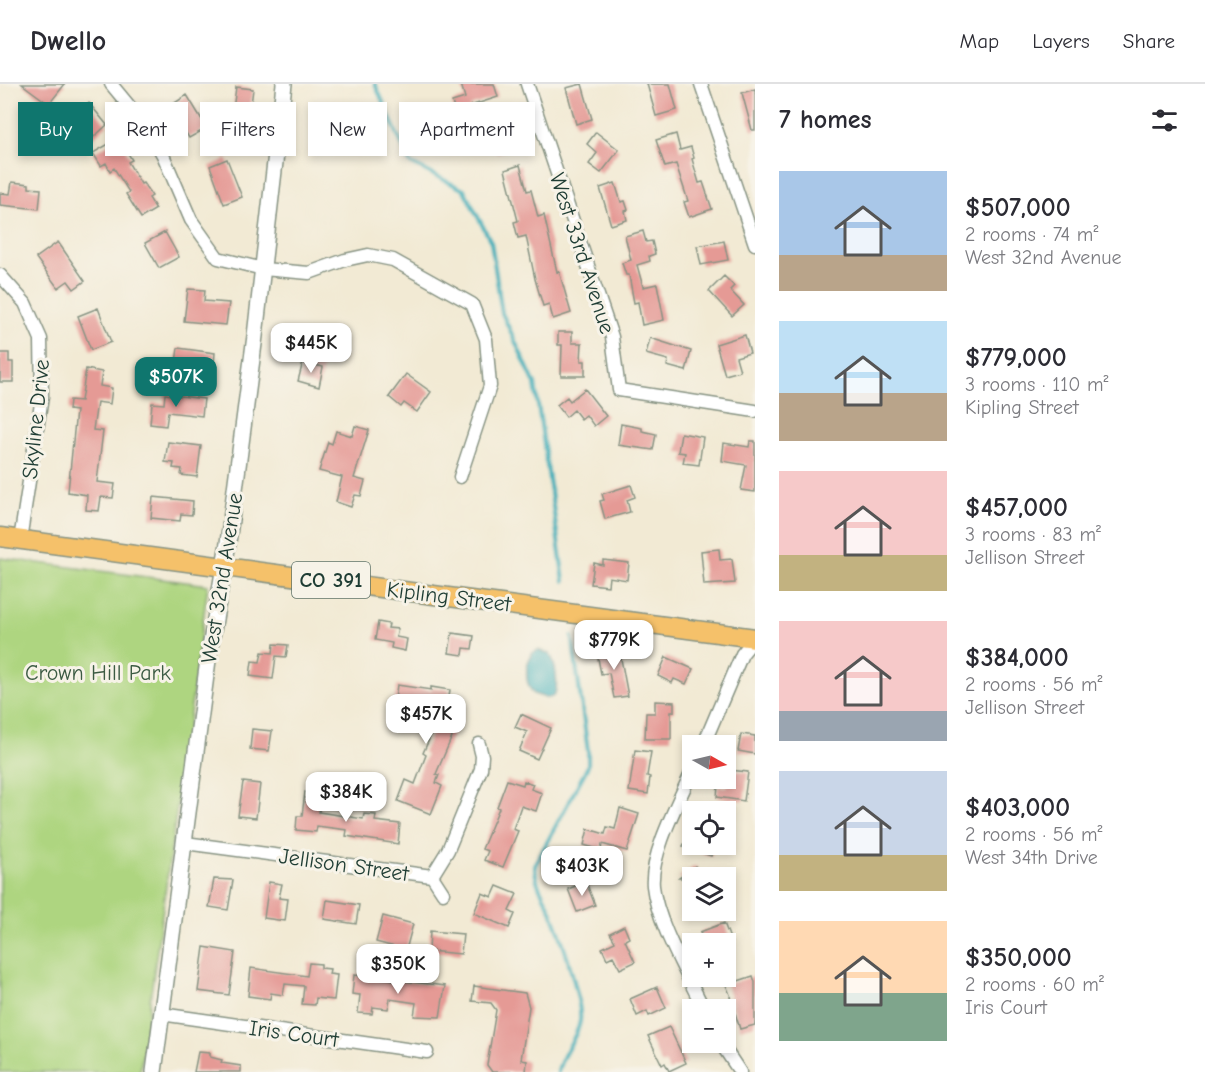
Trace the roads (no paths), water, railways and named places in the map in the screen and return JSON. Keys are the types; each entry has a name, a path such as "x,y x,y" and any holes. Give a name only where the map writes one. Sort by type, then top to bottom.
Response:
{"main road":[{"name":"Kipling Street","path":"0,537 755,638"}],"street":[{"path":"111,84 149,130 163,155 190,220 218,258 263,269 309,273 345,260 368,255 393,260 472,304 486,339 490,386 460,477"},
{"name":"West 32nd Avenue","path":"154,1072 208,660 224,567 263,269 284,84"},
{"name":"West 33rd Avenue","path":"527,84 612,337 619,390 755,411"},
{"path":"701,84 755,244"},
{"name":"Skyline Drive","path":"0,275 25,303 41,339 42,397 20,540"},
{"path":"709,735 742,654 755,638"},
{"name":"Jellison Street","path":"185,843 432,876 448,850 481,769 482,756 479,744"},
{"path":"685,789 656,858 653,885 660,916 699,999"},
{"path":"432,876 443,893"},
{"name":"Iris Court","path":"161,1014 427,1052"},
{"path":"727,1053 740,1072"}],"water":[{"path":"538,650 550,654 552,659 557,681 554,696 546,698 534,694 528,685 528,663 532,653"}],"waterway":[{"path":"375,84 410,163 464,190 491,242 502,313 535,384 564,581"},
{"path":"558,1072 562,1059 576,1034 580,1012 575,984 565,951 552,913 538,885 535,865 588,766 588,751 572,636"}],"park label":[{"name":"Crown Hill Park","path":"98,672"}]}
